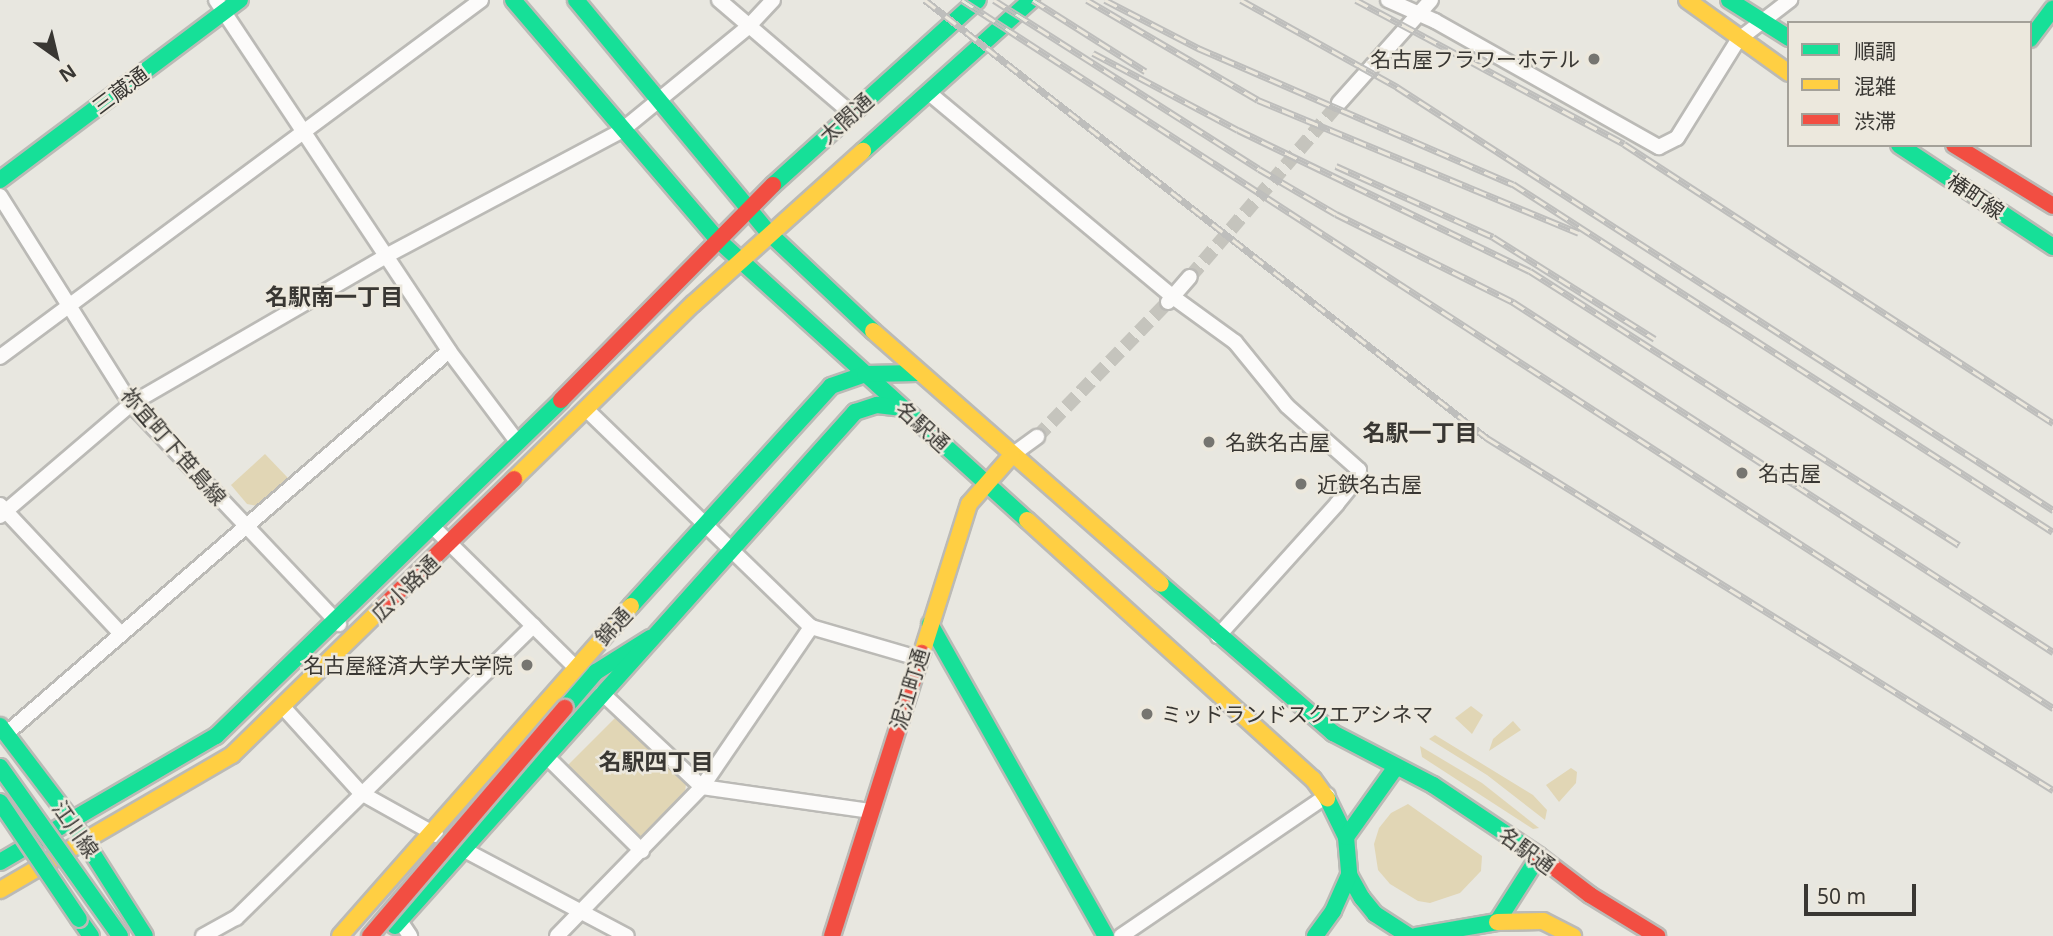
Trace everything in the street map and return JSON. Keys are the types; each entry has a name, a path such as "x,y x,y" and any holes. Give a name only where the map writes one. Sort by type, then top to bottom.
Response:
{"main road":[{"name":"三蔵通","path":"0,180 220,6 240,0"},
{"name":"名駅通","path":"513,0 621,131 718,240 1328,795 1346,837 1349,875 1375,914 1409,936"},
{"name":"名駅通","path":"576,0 769,233 918,373 1218,636 1346,744 1433,785 1539,856 1590,895 1657,936"},
{"name":"太閤通","path":"718,240 747,209 851,113 978,0"},
{"name":"太閤通","path":"769,233 1031,0"},
{"path":"1687,0 1738,40 1787,72"},
{"path":"1729,0 1787,37"},
{"path":"2032,35 2053,9"},
{"name":"椿町線","path":"1902,147 2053,247"},
{"path":"1945,176 1960,147"},
{"name":"椿町線","path":"1960,147 2053,206"},
{"name":"広小路通","path":"0,890 53,862 232,755 769,233"},
{"name":"広小路通","path":"0,862 39,842 216,736 518,443 718,240"},
{"name":"錦通","path":"340,936 575,667 831,386 865,374 918,373"},
{"name":"錦通","path":"386,936 855,412 877,405 903,408"},
{"name":"泥江町通","path":"832,936 969,504 1012,455"},
{"path":"930,624 1107,936"},
{"path":"370,936 596,672 650,638"},
{"name":"江川線","path":"3,730 72,821 145,936"},
{"path":"0,767 120,936"},
{"path":"1346,837 1396,767"},
{"name":"江川線","path":"0,789 102,936"},
{"path":"0,802 91,936"},
{"path":"1497,922 1539,856"},
{"path":"1315,936 1333,911 1349,875"},
{"path":"1416,936 1497,922 1543,921 1573,936"}],"street":[{"path":"0,357 481,0"},
{"path":"719,0 747,27 851,113"},
{"path":"121,634 2,511 131,404 386,256 621,131 747,27 773,0"},
{"path":"1388,0 1659,146 1677,138 1738,40 1760,20 1790,0"},
{"path":"1339,103 1415,13 1431,0"},
{"path":"220,6 449,351 518,443"},
{"path":"928,92 1170,300 1235,342 1287,406 1359,470 1344,495 1218,636"},
{"name":"祢宜町下笹島線","path":"0,196 131,404 353,639"},
{"path":"1170,300 1190,277"},
{"path":"3,730 246,528 449,351"},
{"path":"587,410 811,627 918,658"},
{"path":"1012,455 1037,437"},
{"path":"432,526 575,667"},
{"path":"203,936 236,918 533,626"},
{"path":"557,936 582,914 702,787 811,627"},
{"path":"602,693 702,787 871,811"},
{"path":"284,707 361,793 627,936"},
{"path":"546,756 642,850"},
{"path":"1121,936 1328,795"},
{"path":"400,920 410,936"}],"shaded area":[{"path":"265,454 288,478 257,506 247,504 231,485"},
{"path":"1471,706 1483,715 1472,734 1455,718"},
{"path":"616,717 686,784 685,792 643,836 636,837 569,771 568,765"},
{"path":"1513,721 1521,730 1489,751 1493,739"},
{"path":"1435,735 1533,795 1547,810 1545,820 1487,775 1429,739"},
{"path":"1420,746 1482,783 1539,828 1533,829 1422,757"},
{"path":"1571,768 1577,772 1576,783 1559,802 1546,785"},
{"path":"1408,804 1482,856 1481,871 1460,893 1430,903 1418,901 1390,884 1378,870 1374,844 1379,828 1391,813"}],"tunnel":[{"path":"1190,277 1339,103"},
{"path":"1037,437 1166,304"}],"railway":[{"path":"925,0 1487,438 2053,790"},
{"path":"962,0 2053,708"},
{"path":"994,0 1259,169 1336,214 1513,302 2053,652"},
{"path":"1033,0 1145,71"},
{"path":"1087,0 1258,100 1579,233"},
{"path":"1105,0 1198,48 1513,184 2053,532"},
{"path":"1241,0 1397,87 2053,510"},
{"path":"1356,0 1624,144 2053,423"},
{"path":"1093,53 1238,130 1530,271 1959,545"},
{"path":"1336,166 1493,237 1655,339"}],"traffic: fast":[{"path":"0,180 240,0"},
{"path":"513,0 718,240 1027,520"},
{"path":"576,0 769,233 873,331"},
{"path":"773,185 978,0"},
{"path":"863,151 1031,0"},
{"path":"1729,0 1787,37"},
{"path":"2032,36 2053,9"},
{"path":"1902,147 2053,247"},
{"path":"631,606 831,386 865,374 918,373"},
{"path":"0,862 216,736 561,400"},
{"path":"395,926 855,412 877,405 903,408"},
{"path":"1161,584 1333,733 1433,785 1539,856 1497,922 1416,936"},
{"path":"930,624 1106,936"},
{"path":"565,708 596,672 650,638"},
{"path":"0,726 72,821 145,936"},
{"path":"0,767 120,936"},
{"path":"1346,837 1396,767"},
{"path":"1327,798 1346,837 1349,875 1362,898 1375,914 1409,936"},
{"path":"0,802 79,919"},
{"path":"1315,936 1333,911 1349,875"},
{"path":"79,919 91,936"}],"traffic: slow":[{"path":"1687,0 1787,72"},
{"path":"514,479 693,304 863,151"},
{"path":"873,331 1161,584"},
{"path":"922,653 969,504 1012,455"},
{"path":"1027,520 1313,779 1327,798"},
{"path":"340,936 631,606"},
{"path":"0,890 232,755 381,609"},
{"path":"1497,922 1543,921 1573,936"}],"traffic: jam":[{"path":"1957,147 2053,206"},
{"path":"561,400 773,185"},
{"path":"381,609 514,479"},
{"path":"832,936 922,653"},
{"path":"370,936 565,708"},
{"path":"1539,856 1590,895 1657,936"}],"place":[{"name":"名古屋フラワーホテル","path":"1594,59"},
{"name":"名鉄名古屋","path":"1209,442"},
{"name":"名古屋","path":"1742,473"},
{"name":"近鉄名古屋","path":"1301,484"},
{"name":"名古屋経済大学大学院","path":"527,665"},
{"name":"ミッドランドスクエアシネマ","path":"1147,714"}],"district":[{"name":"名駅南一丁目","path":"334,296"},
{"name":"名駅一丁目","path":"1420,432"},
{"name":"名駅四丁目","path":"656,761"}]}
